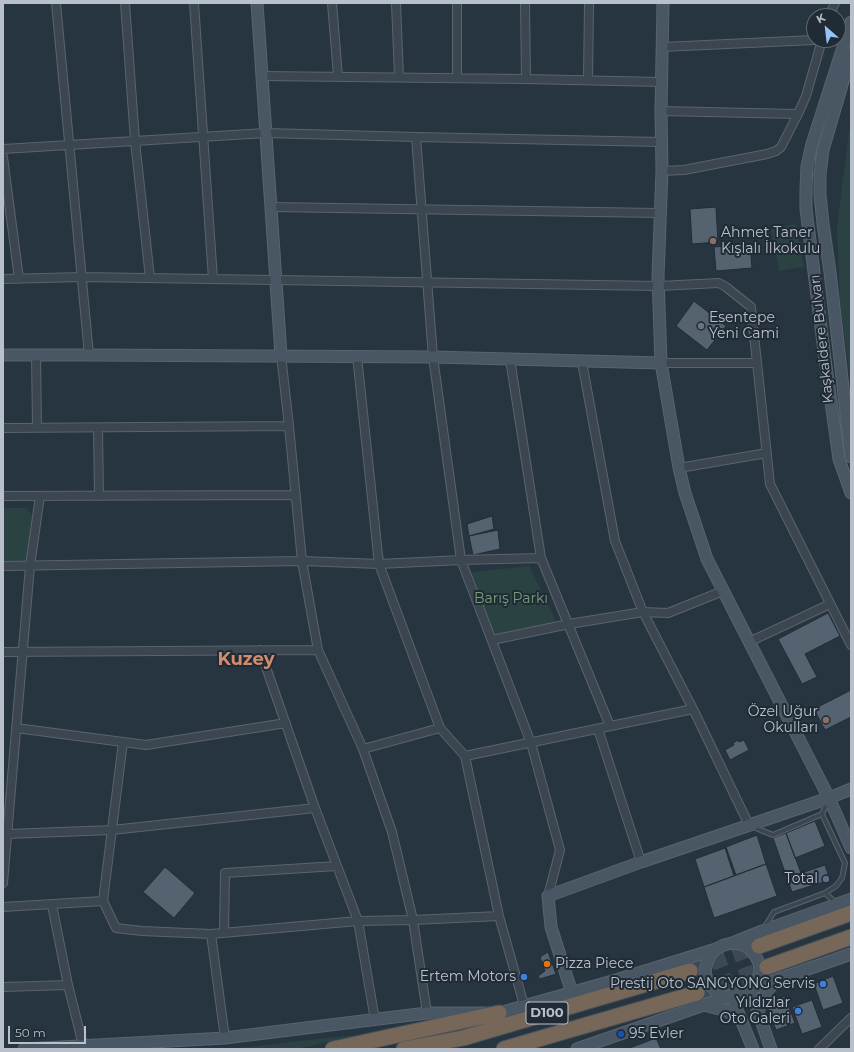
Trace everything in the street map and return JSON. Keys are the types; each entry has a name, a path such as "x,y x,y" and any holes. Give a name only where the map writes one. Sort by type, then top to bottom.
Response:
{"highway":[{"path":"759,946 851,913"},
{"path":"767,967 851,937"},
{"name":"D100","path":"404,1049 462,1038 690,971"},
{"name":"D100","path":"504,1049 699,999"},
{"path":"333,1049 499,1013"}],"main road":[{"path":"257,3 281,355"},
{"path":"662,3 662,171 659,213 661,363 679,468 685,493 707,559 829,798 851,848"},
{"name":"Kaşkaldere Bulvarı","path":"851,22 812,144 807,166 806,189 806,209 839,459 851,493"},
{"name":"Kaşkaldere Bulvarı","path":"851,54 823,150 820,174 820,195 851,457"},
{"path":"3,355 281,355 661,363"},
{"path":"572,993 551,927 548,896 851,789"},
{"path":"24,1049 225,1038 427,1013 499,1013 572,993 716,949 851,899"},
{"path":"732,943 741,944 749,948 759,963 760,971 758,980 752,988 758,1014 771,1049"},
{"path":"716,949 710,955 706,963 705,971 707,980 718,993 729,996 742,1020 753,1049"},
{"path":"578,1049 699,999 729,996 851,954"},
{"path":"758,1014 760,1004 767,991 778,979"},
{"path":"699,999 727,1011 742,1020"}],"street":[{"path":"56,3 68,146 89,355"},
{"path":"125,3 135,142 150,278"},
{"path":"194,3 213,278"},
{"path":"332,3 338,76"},
{"path":"396,3 399,77"},
{"path":"457,3 457,78"},
{"path":"525,3 526,79"},
{"path":"588,3 588,80"},
{"path":"662,47 806,40"},
{"path":"662,171 684,170 776,151 785,141 806,96 820,48"},
{"path":"261,76 661,82"},
{"path":"661,111 798,114"},
{"path":"3,149 266,133 661,142"},
{"path":"416,137 426,283 433,357 461,560 531,743 560,850 548,896"},
{"path":"3,157 19,278"},
{"path":"271,207 659,213"},
{"path":"3,279 82,276 659,286 718,283 730,290 750,307 770,484 851,645"},
{"path":"36,355 37,428"},
{"path":"281,355 302,561 318,650 362,748 392,832 412,920 427,1013"},
{"path":"357,356 379,564 440,728 465,756 499,916 524,1005"},
{"path":"510,360 541,558 610,726"},
{"path":"582,362 616,541 643,612 749,825"},
{"path":"661,363 757,363"},
{"path":"3,428 289,426"},
{"path":"98,428 99,496"},
{"path":"679,468 767,453"},
{"path":"3,496 295,495"},
{"path":"3,883 8,834 7,788 16,728 30,566 40,496"},
{"path":"3,566 302,561 379,564 541,558"},
{"path":"492,640 569,624 643,612 668,613 723,591"},
{"path":"749,642 830,604"},
{"path":"260,650 315,808 358,921 375,1020"},
{"path":"3,652 318,650"},
{"path":"465,756 692,709"},
{"path":"16,728 146,745 286,723"},
{"path":"362,748 440,728"},
{"path":"598,729 641,862"},
{"path":"123,742 103,901 116,928 142,931 211,934 358,921 499,916"},
{"path":"8,834 112,830 315,808"},
{"path":"224,933 225,873 336,866"},
{"path":"3,907 103,901"},
{"path":"52,905 68,985 83,1045"},
{"path":"211,934 225,1038"},
{"path":"3,987 68,985"},
{"path":"819,1049 851,1018"}],"lane":[{"path":"749,825 773,835 822,814 829,798"},
{"path":"762,931 774,912 825,893 836,886 842,878 845,863 822,814"},
{"path":"825,893 837,904"}],"green space":[{"path":"851,124 851,385 840,301 837,227"},
{"path":"796,224 804,267 779,271 771,229"},
{"path":"3,508 26,508 32,515 27,562 3,561"},
{"name":"Barış Parkı","path":"529,566 557,623 491,635 466,573"},
{"path":"355,1035 298,1049 229,1049"}],"building":[{"path":"716,207 718,242 692,244 690,209"},
{"path":"750,244 752,268 716,271 714,247"},
{"name":"Esentepe Yeni Cami","path":"694,301 726,326 707,350 676,326"},
{"path":"492,516 494,529 469,536 467,524"},
{"path":"498,530 500,549 473,555 469,536"},
{"name":"Özel Uğur Okulları","path":"828,613 840,636 805,654 817,677 802,684 778,639"},
{"name":"Özel Uğur Okulları","path":"851,690 851,717 825,730 814,709"},
{"path":"738,740 739,742 744,740 749,750 730,760 725,750 734,745 733,743"},
{"path":"815,821 825,846 795,858 786,833"},
{"path":"786,833 801,873 787,878 773,838"},
{"path":"757,835 766,864 736,875 726,847"},
{"path":"725,848 734,876 704,887 695,859"},
{"path":"766,864 777,896 714,918 704,887"},
{"path":"825,865 830,880 792,892 787,878"},
{"path":"165,867 195,893 174,918 143,892"},
{"name":"Pizza Piece","path":"548,952 556,974 540,979 538,976 545,971 540,957"},
{"path":"833,976 843,1003 823,1010 814,984"},
{"path":"785,996 795,1023 776,1030 766,1003"},
{"path":"812,1000 822,1027 802,1034 792,1007"},
{"path":"656,1038 661,1049 627,1049"}],"tunnel":[{"path":"690,971 759,946"},
{"path":"697,993 767,967"}],"place":[{"name":"Ahmet Taner Kışlalı İlkokulu","path":"713,241"},
{"name":"Esentepe Yeni Cami","path":"701,326"},
{"name":"Özel Uğur Okulları","path":"826,720"},
{"name":"Total","path":"826,879"},
{"name":"Pizza Piece","path":"547,964"},
{"name":"Ertem Motors","path":"524,977"},
{"name":"Prestij Oto SANGYONG Servis","path":"823,984"},
{"name":"Yıldızlar Oto Galeri","path":"798,1011"},
{"name":"95 Evler","path":"621,1034"}],"district":[{"name":"Kuzey","path":"246,660"}]}
